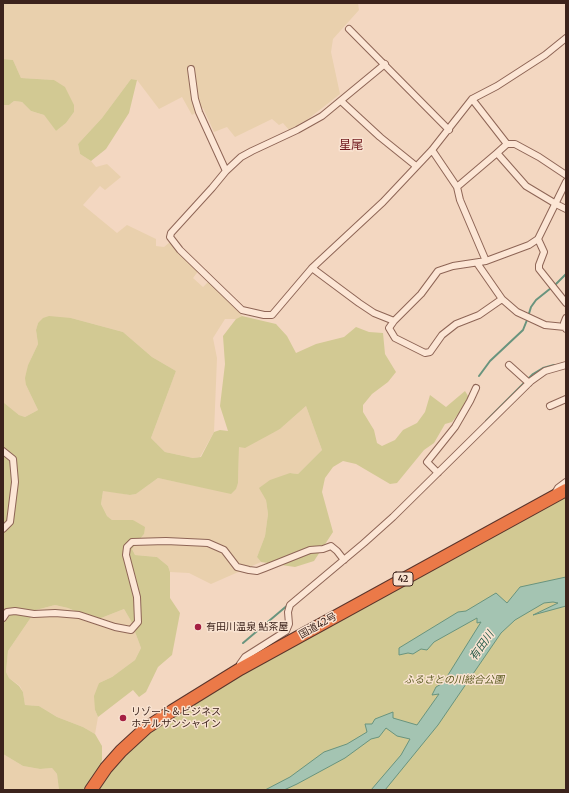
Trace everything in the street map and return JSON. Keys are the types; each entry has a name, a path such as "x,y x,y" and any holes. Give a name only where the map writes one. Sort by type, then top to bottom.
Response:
{"highway":[{"name":"国道42号","path":"91,790 113,760 146,728 172,711 240,669 566,490"}],"street":[{"path":"349,29 449,130"},
{"path":"385,64 341,101 310,124 240,157 171,233 170,237 173,242 242,310 264,315 272,315 312,268 383,202 432,150 472,99 497,86 545,55 566,38"},
{"path":"191,69 195,98 199,112 226,171"},
{"path":"472,99 507,144"},
{"path":"341,101 380,137 416,166"},
{"path":"457,187 507,144 515,144 539,157 566,175"},
{"path":"432,150 457,187 460,200 486,261"},
{"path":"497,153 526,186 566,209"},
{"path":"502,299 479,316 456,324 442,335 430,352 425,353 398,340 392,336 388,328 422,294 438,270 486,261 529,245 538,239 566,182"},
{"path":"538,239 544,252 538,265 539,269 566,303"},
{"path":"477,263 502,299 517,312 540,323 565,328 564,323 566,318"},
{"path":"312,268 374,313 394,321"},
{"path":"509,365 528,383"},
{"path":"240,669 240,664 244,657 286,631 290,605 393,518 528,383 545,371 566,365"},
{"path":"438,473 427,462 455,427 476,388"},
{"path":"550,406 566,398"},
{"path":"3,451 13,459 15,482 10,522 3,529"},
{"path":"554,496 558,488 566,482"},
{"path":"3,618 7,612 15,611 34,614 55,613 79,615 115,627 131,630 138,622 136,597 126,555 127,547 132,542 166,541 208,543 224,550 237,567 256,571 310,550 323,550 331,546 344,560"}],"shaded area":[{"path":"3,3 358,3 359,10 333,39 331,52 340,94 308,119 289,130 283,123 279,125 272,119 235,137 227,127 214,132 203,108 192,115 182,97 159,109 137,80 131,79 102,118 78,144 80,154 91,161 96,167 107,164 121,177 105,190 100,186 83,205 117,233 127,225 156,239 156,246 164,247 170,242 199,270 193,278 203,287 209,281 239,310 242,316 236,319 225,319 213,338 217,358 214,432 200,457 193,458 165,452 151,438 176,371 152,357 123,332 71,318 38,323 36,330 38,344 28,365 26,385 38,410 25,417 19,415 3,402 3,105 9,105 14,101 22,102 31,111 44,115 56,131 66,123 74,112 54,80 21,78 13,60 3,59"},
{"path":"306,406 322,450 298,474 290,473 266,500 268,514 265,536 257,557 261,562 211,584 189,573 170,572 168,566 157,557 135,555 132,549 144,534 133,520 112,520 107,516 101,504 103,490 130,495 136,494 158,478 231,493 238,483 239,447 280,429"},
{"path":"55,605 68,608 96,620 124,609 131,621 141,648 135,660 112,677 99,683 95,710 98,717 95,734 83,727 57,717 39,706 25,705 23,692 20,686 9,678 6,672 8,651 36,610"},
{"path":"3,754 23,766 40,769 52,768 57,774 59,790 3,790"}],"green space":[{"path":"3,59 13,60 21,78 54,80 65,87 74,105 74,112 66,123 56,131 44,115 31,111 22,102 14,101 9,105 3,105"},
{"path":"131,79 137,80 129,113 106,149 91,161 80,154 78,144 102,118"},
{"path":"49,316 71,318 123,332 152,357 176,371 151,438 165,452 193,458 201,457 214,432 220,430 228,431 220,406 225,364 223,336 236,319 242,316 276,324 287,336 296,353 316,344 344,337 356,327 369,332 383,333 385,354 396,372 388,382 372,394 363,405 363,412 374,430 377,443 382,446 395,440 403,430 417,423 425,412 430,395 446,407 465,391 470,399 452,422 445,424 434,443 424,450 397,483 390,484 356,464 343,461 333,467 325,478 322,492 333,532 314,561 295,567 261,562 257,557 265,536 268,514 266,500 259,488 270,480 290,473 298,474 322,450 306,406 280,429 245,448 239,447 238,483 236,489 231,494 158,478 136,494 130,495 103,491 101,504 107,516 112,520 133,520 145,527 144,534 132,549 135,555 157,557 168,566 170,572 170,598 180,613 172,655 158,667 146,692 139,697 133,690 98,717 95,710 94,696 99,683 112,677 135,660 141,648 131,621 124,609 96,620 68,608 55,605 36,610 8,651 6,672 9,678 19,686 23,692 25,705 39,706 57,717 83,727 95,734 102,746 102,760 100,767 83,790 59,790 57,774 52,768 40,769 23,766 3,754 3,402 19,415 25,417 38,410 26,385 25,378 28,365 38,344 36,330 38,323 43,318"},
{"name":"ふるさとの川総合公園","path":"566,494 566,790 98,790 121,757 151,731 215,690 308,636"}],"water":[{"name":"有田川","path":"566,577 566,606 533,615 558,603 544,603 515,620 501,633 438,725 385,790 371,790 401,755 410,739 397,736 386,728 379,737 371,739 345,758 297,784 284,790 265,790 290,777 324,752 347,744 367,732 365,724 372,724 375,719 393,712 393,718 417,725 439,694 432,695 436,687 443,683 481,622 477,623 477,618 434,642 427,650 421,649 413,654 408,653 399,655 399,648 458,612 466,611 496,593 507,603 520,587"}],"waterway":[{"path":"479,376 490,361 523,330 531,307 536,300 566,274"},
{"path":"486,421 533,374 543,368 554,365"},
{"path":"243,643 289,604"}],"place":[{"name":"有田川温泉 鮎茶屋","path":"198,627"},
{"name":"リゾート＆ビジネス ホテルサンシャイン","path":"123,718"}],"district":[{"name":"星尾","path":"351,146"}]}
